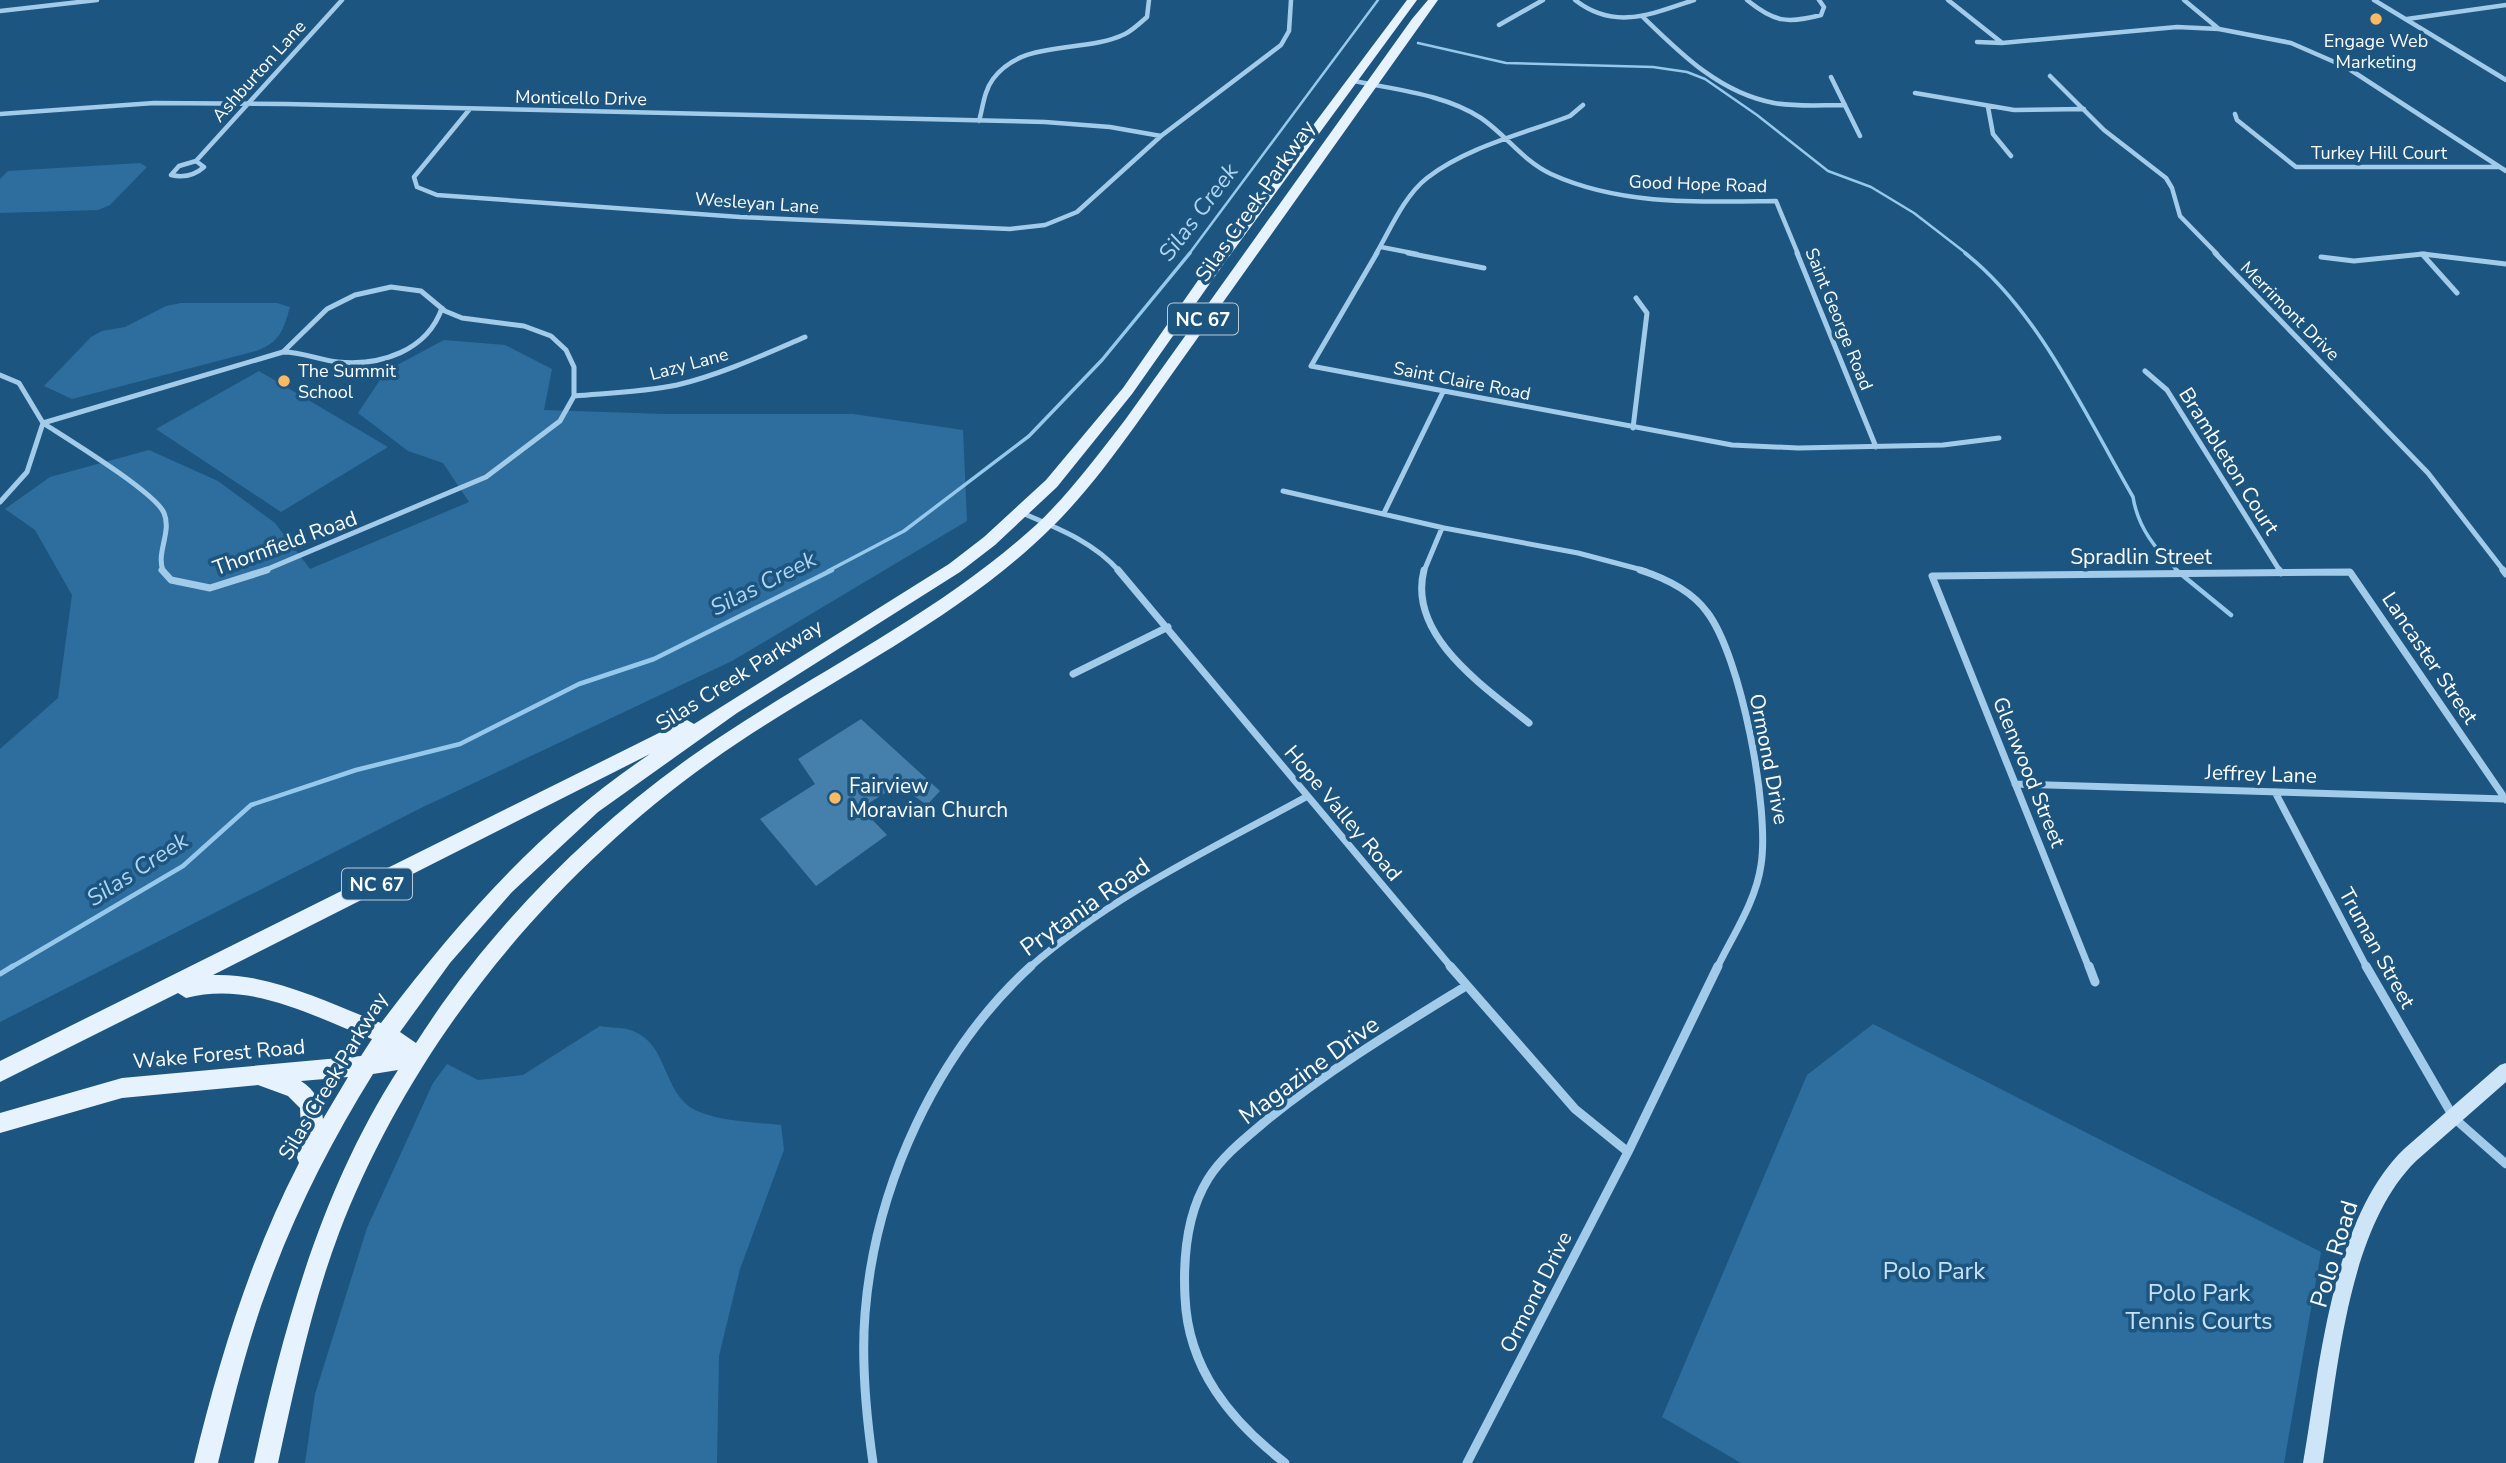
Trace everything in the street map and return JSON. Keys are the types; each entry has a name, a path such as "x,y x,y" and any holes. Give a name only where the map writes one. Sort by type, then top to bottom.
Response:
{"main road":[{"name":"Silas Creek Parkway","path":"206,1463 215,1416 260,1276 306,1169 387,1035 459,936 515,876 612,789 752,694 930,586 1022,513 1064,470 1107,417 1299,151 1354,81 1384,34 1412,0"},
{"name":"Silas Creek Parkway","path":"266,1463 290,1350 329,1230 364,1153 418,1057 486,963 551,888 620,822 692,766 912,627 975,582 1046,524 1116,445 1416,19 1433,0"},
{"name":"Wake Forest Road","path":"0,1072 154,997 752,694"},
{"name":"Wake Forest Road","path":"154,997 205,984 233,983 263,988 387,1035 418,1057"},
{"name":"Wake Forest Road","path":"0,1123 121,1088 368,1065 418,1057"},
{"name":"Polo Road","path":"2313,1463 2336,1332 2363,1228 2379,1192 2397,1168 2506,1071"},
{"path":"248,1076 296,1087 306,1096 313,1112 306,1169"}],"street":[{"path":"0,10 97,0"},
{"name":"Ashburton Lane","path":"196,161 204,167 199,172 183,177 170,175 178,166 196,161 342,0"},
{"path":"979,121 989,86 1004,66 1033,54 1103,41 1127,33 1147,17 1149,0"},
{"path":"1161,136 1281,45 1289,31 1291,0"},
{"path":"1499,25 1514,20 1534,2 1543,0"},
{"path":"1575,0 1595,14 1643,17 1694,0"},
{"path":"1748,0 1770,18 1799,21 1816,18 1824,12 1819,0"},
{"path":"1948,0 2001,43"},
{"path":"2185,0 2219,29"},
{"path":"2374,0 2506,80"},
{"path":"2406,19 2506,5"},
{"path":"1643,17 1693,65 1751,97 1781,104 1845,105"},
{"path":"1977,42 2001,43 2158,28 2219,29 2291,43 2332,59 2503,169"},
{"name":"Merrimont Drive","path":"2050,76 2115,139 2166,178 2172,188 2180,216 2428,473 2506,575"},
{"path":"1831,77 1860,136"},
{"name":"Good Hope Road","path":"1354,81 1453,104 1472,113 1538,168 1568,181 1613,194 1682,201 1776,201"},
{"path":"1915,93 2014,110 2084,109"},
{"name":"Monticello Drive","path":"0,114 154,103 247,104 979,121 1098,126 1161,136"},
{"name":"Saint Claire Road","path":"1583,105 1570,116 1454,160 1425,179 1405,204 1311,366 1732,445 1777,449 1876,447 1981,444 1999,438"},
{"path":"1988,107 1987,115 1993,135 2011,156"},
{"name":"Wesleyan Lane","path":"469,110 414,177 417,187 422,191 438,195 740,217 1010,229 1043,227 1077,212 1161,136"},
{"name":"Turkey Hill Court","path":"2235,114 2237,120 2296,167 2503,169"},
{"name":"Saint George Road","path":"1776,201 1876,447"},
{"path":"1381,247 1484,268"},
{"path":"2423,254 2457,293"},
{"path":"2321,257 2354,261 2423,254 2506,264"},
{"path":"283,352 327,309 364,292 391,287 415,288 432,297 442,308 462,318 524,326 551,336 566,350 574,367 575,397"},
{"path":"1633,428 1647,313 1636,298"},
{"path":"43,423 283,352 305,352 336,362 376,360 402,352 419,342 439,322 442,308"},
{"name":"Lazy Lane","path":"575,397 628,393 690,382 722,372 805,337"},
{"name":"Brambleton Court","path":"2145,371 2167,390 2281,573"},
{"path":"0,375 19,383 43,423 27,472 0,502"},
{"path":"1384,513 1400,474 1429,427 1443,392"},
{"name":"Thornfield Road","path":"43,423 111,467 163,510 167,524 160,564 167,578 181,584 210,588 270,569 486,477 560,421 575,397"},
{"name":"Ormond Drive","path":"1283,491 1442,528 1607,561 1661,578 1698,601 1719,632 1727,652 1741,702 1764,813 1764,860 1750,900 1628,1152 1467,1463"},
{"name":"Hope Valley Road","path":"1022,513 1069,533 1111,562 1466,986 1575,1109 1628,1152"},
{"path":"1442,528 1422,581 1424,609 1449,649 1480,683 1529,723"},
{"name":"Spradlin Street","path":"1932,576 2350,572"},
{"name":"Lancaster Street","path":"2350,572 2506,799"},
{"name":"Glenwood Street","path":"1932,576 2095,982"},
{"path":"1073,674 1168,627"},
{"name":"Jeffrey Lane","path":"2015,784 2506,799"},
{"name":"Truman Street","path":"2275,792 2348,934 2454,1118 2506,1164"},
{"name":"Prytania Road","path":"873,1463 866,1421 862,1362 865,1304 872,1257 884,1204 902,1153 950,1064 1003,993 1061,942 1154,881 1306,797"},
{"name":"Magazine Drive","path":"1285,1463 1239,1424 1220,1402 1193,1349 1184,1292 1186,1255 1192,1219 1200,1194 1224,1159 1286,1104 1332,1071 1466,986"}],"green space":[{"path":"140,163 147,167 110,205 98,210 0,213 0,179 8,171"},
{"path":"181,303 277,303 290,307 279,335 270,344 256,351 72,399 44,386 91,337 102,331 125,327 166,306"},
{"path":"444,340 505,345 552,369 544,410 663,414 853,414 963,430 967,521 732,661 421,808 0,1022 0,749 58,698 72,595 35,530 5,509 50,477 149,450 218,481 275,523 310,569 469,502 443,463 408,451 358,413 386,371"},
{"path":"259,371 388,447 281,512 156,429"},
{"name":"Polo Park","path":"1873,1024 2321,1252 2284,1463 1741,1463 1662,1417 1807,1075"},
{"path":"600,1026 633,1031 645,1038 660,1058 676,1092 695,1110 726,1119 781,1125 784,1150 740,1269 719,1356 717,1463 305,1463 315,1394 367,1228 433,1083 447,1064 478,1080 523,1075"}],"building":[{"name":"Fairview Moravian Church","path":"861,719 940,791 927,805 898,785 861,808 887,835 816,886 760,819 815,784 798,759"}],"waterway":[{"name":"Silas Creek","path":"1189,254 1378,0"},
{"path":"1418,43 1506,63 1653,67 1687,72 1705,79 1757,115 1828,171 1871,187 1914,213 1967,254"},
{"name":"Silas Creek","path":"828,571 904,531 1029,436 1102,360 1190,253"},
{"path":"1965,253 1992,277 2038,334 2079,399 2133,497 2139,519 2155,547 2178,571"},
{"name":"Silas Creek","path":"10,968 183,866 251,805 356,770 460,744 579,684 654,659 832,570"},
{"path":"2176,570 2231,615"},
{"name":"Silas Creek","path":"0,974 13,966"}],"place":[{"name":"Engage Web Marketing","path":"2376,19"},
{"name":"The Summit School","path":"284,381"},
{"name":"Fairview Moravian Church","path":"835,798"}],"park label":[{"name":"Polo Park Tennis Courts","path":"2199,1307"}]}
